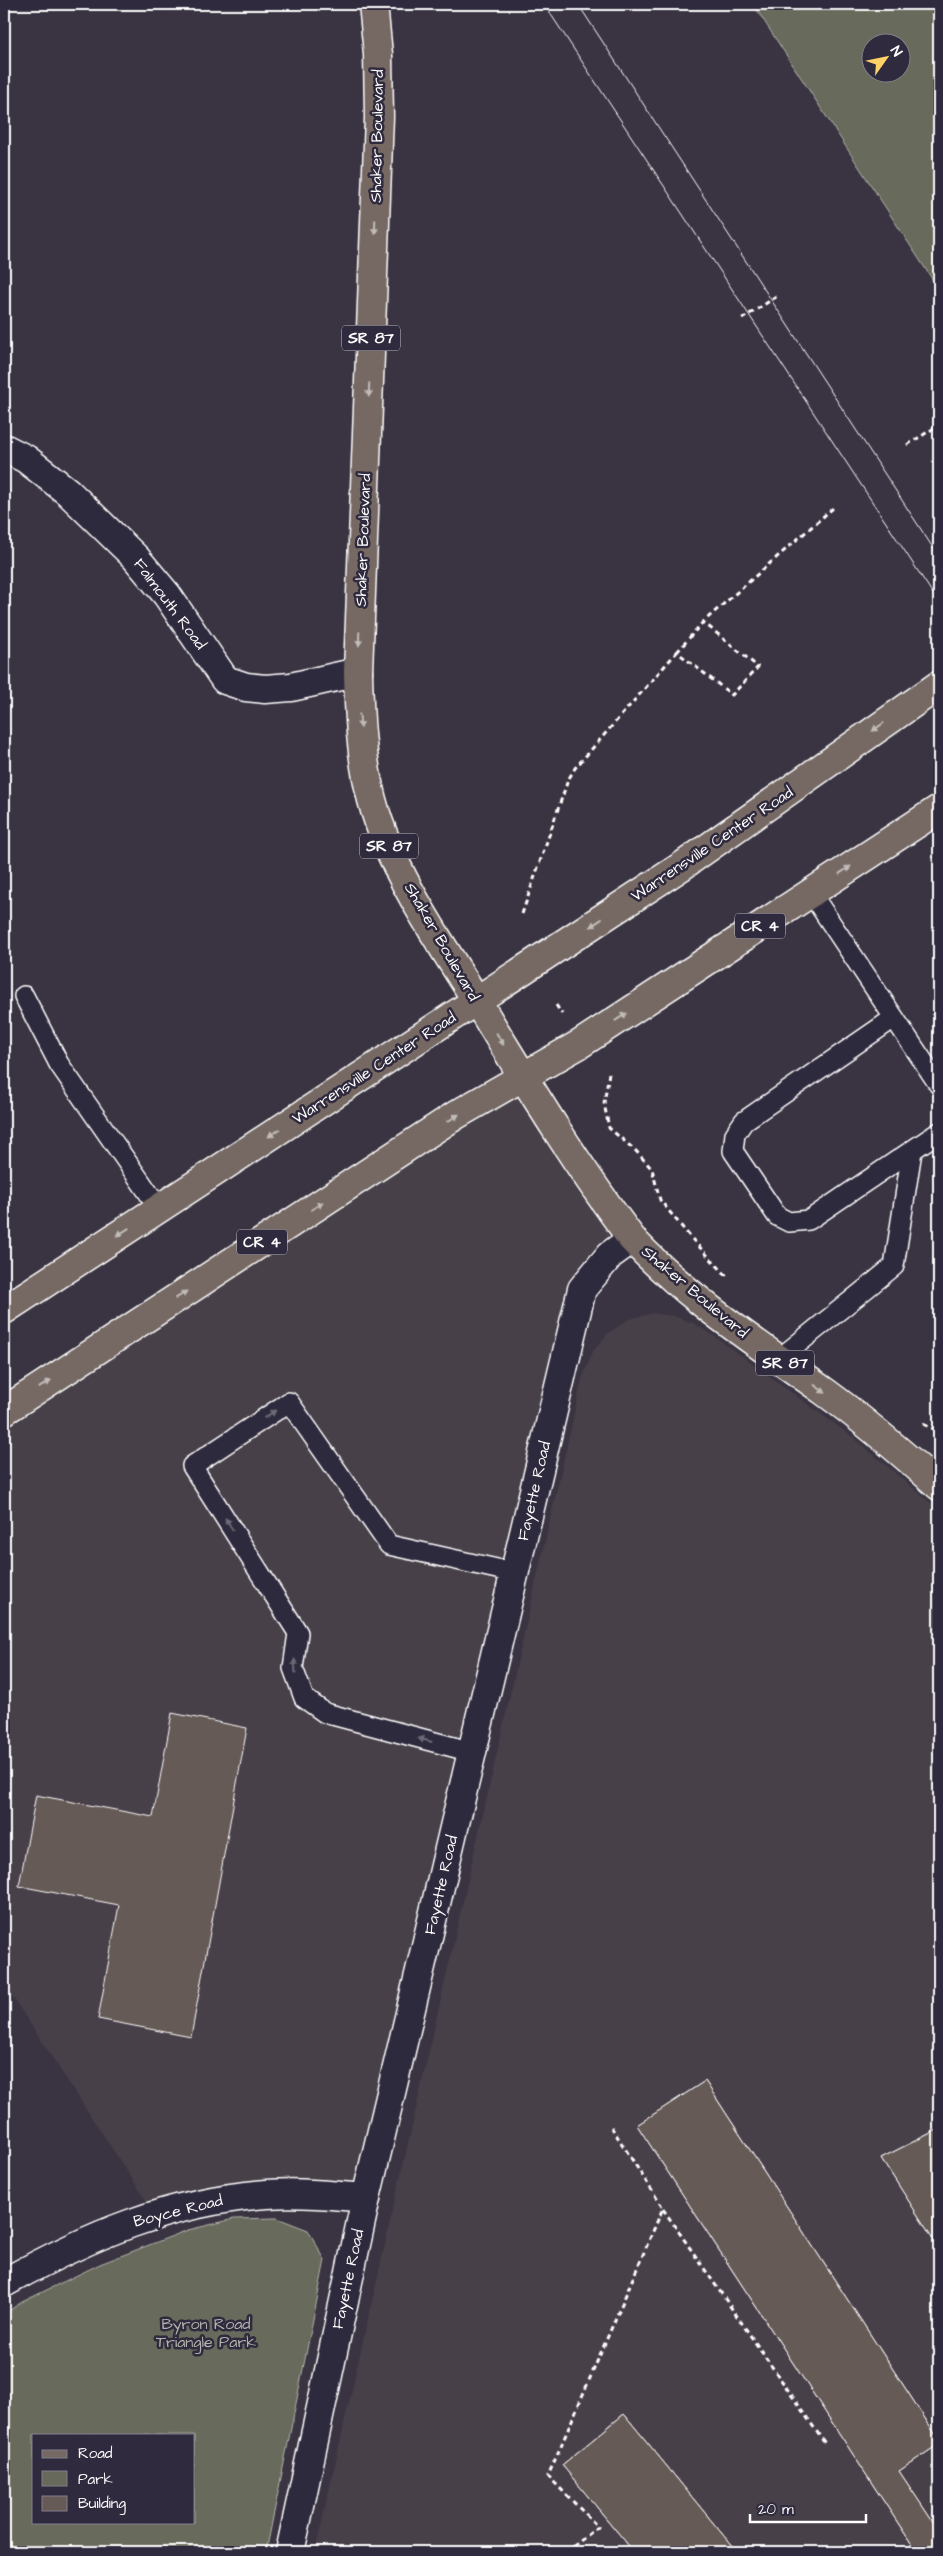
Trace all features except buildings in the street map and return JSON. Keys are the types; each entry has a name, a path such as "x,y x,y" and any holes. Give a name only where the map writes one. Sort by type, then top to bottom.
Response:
{"main road":[{"name":"Shaker Boulevard","path":"373,4 378,54 379,117 358,672 363,755 372,800 388,843 411,890 522,1077 632,1239 654,1263 686,1290 876,1430 939,1486"},
{"name":"Warrensville Center Road","path":"4,1310 682,866 929,692"},
{"name":"CR 4","path":"4,1411 456,1115 580,1044 939,809"}],"street":[{"name":"Falmouth Road","path":"4,448 26,459 68,492 136,558 167,595 225,680 246,687 291,687 358,672"},
{"name":"Fayette Road","path":"290,2552 366,2198 582,1288 610,1255 632,1239"},
{"name":"Boyce Road","path":"4,2283 55,2255 102,2233 155,2214 214,2200 268,2194 319,2194 366,2198"}],"lane":[{"path":"811,893 939,1086"},
{"path":"24,996 59,1064 159,1208"},
{"path":"894,1018 744,1121 735,1134 733,1151 777,1216 790,1222 809,1220 939,1132"},
{"path":"779,1359 894,1266 912,1150"},
{"path":"472,1752 325,1713 304,1698 293,1668 298,1633 192,1466 289,1402 389,1545 515,1573"}],"path":[{"path":"742,319 779,295"},
{"path":"907,445 939,425"},
{"path":"522,914 568,780 575,768 703,622 833,508"},
{"path":"677,652 732,695 758,667 703,622"},
{"path":"556,1004 564,1017"},
{"path":"610,1073 604,1103 609,1128 636,1151 652,1169 660,1200 691,1238 730,1278"},
{"path":"918,1422 939,1431"},
{"path":"610,2125 663,2208 826,2445"},
{"path":"566,2552 598,2527 548,2476 663,2208"}],"shaded area":[{"path":"522,1077 632,1239 596,1270 366,2198 155,2214 4,1984 4,1413"},
{"path":"652,1313 674,1316 693,1323 713,1335 854,1438 939,1510 939,2552 315,2552 582,1379 593,1351 607,1334 627,1320"}],"green space":[{"path":"753,4 939,4 939,283 936,285"},
{"name":"Byron Road Triangle Park","path":"277,2218 308,2230 325,2260 266,2552 4,2552 4,2314 22,2302 100,2264 188,2230 234,2219"}],"tram line":[{"path":"544,4 939,603"},
{"path":"578,4 939,557"}]}
